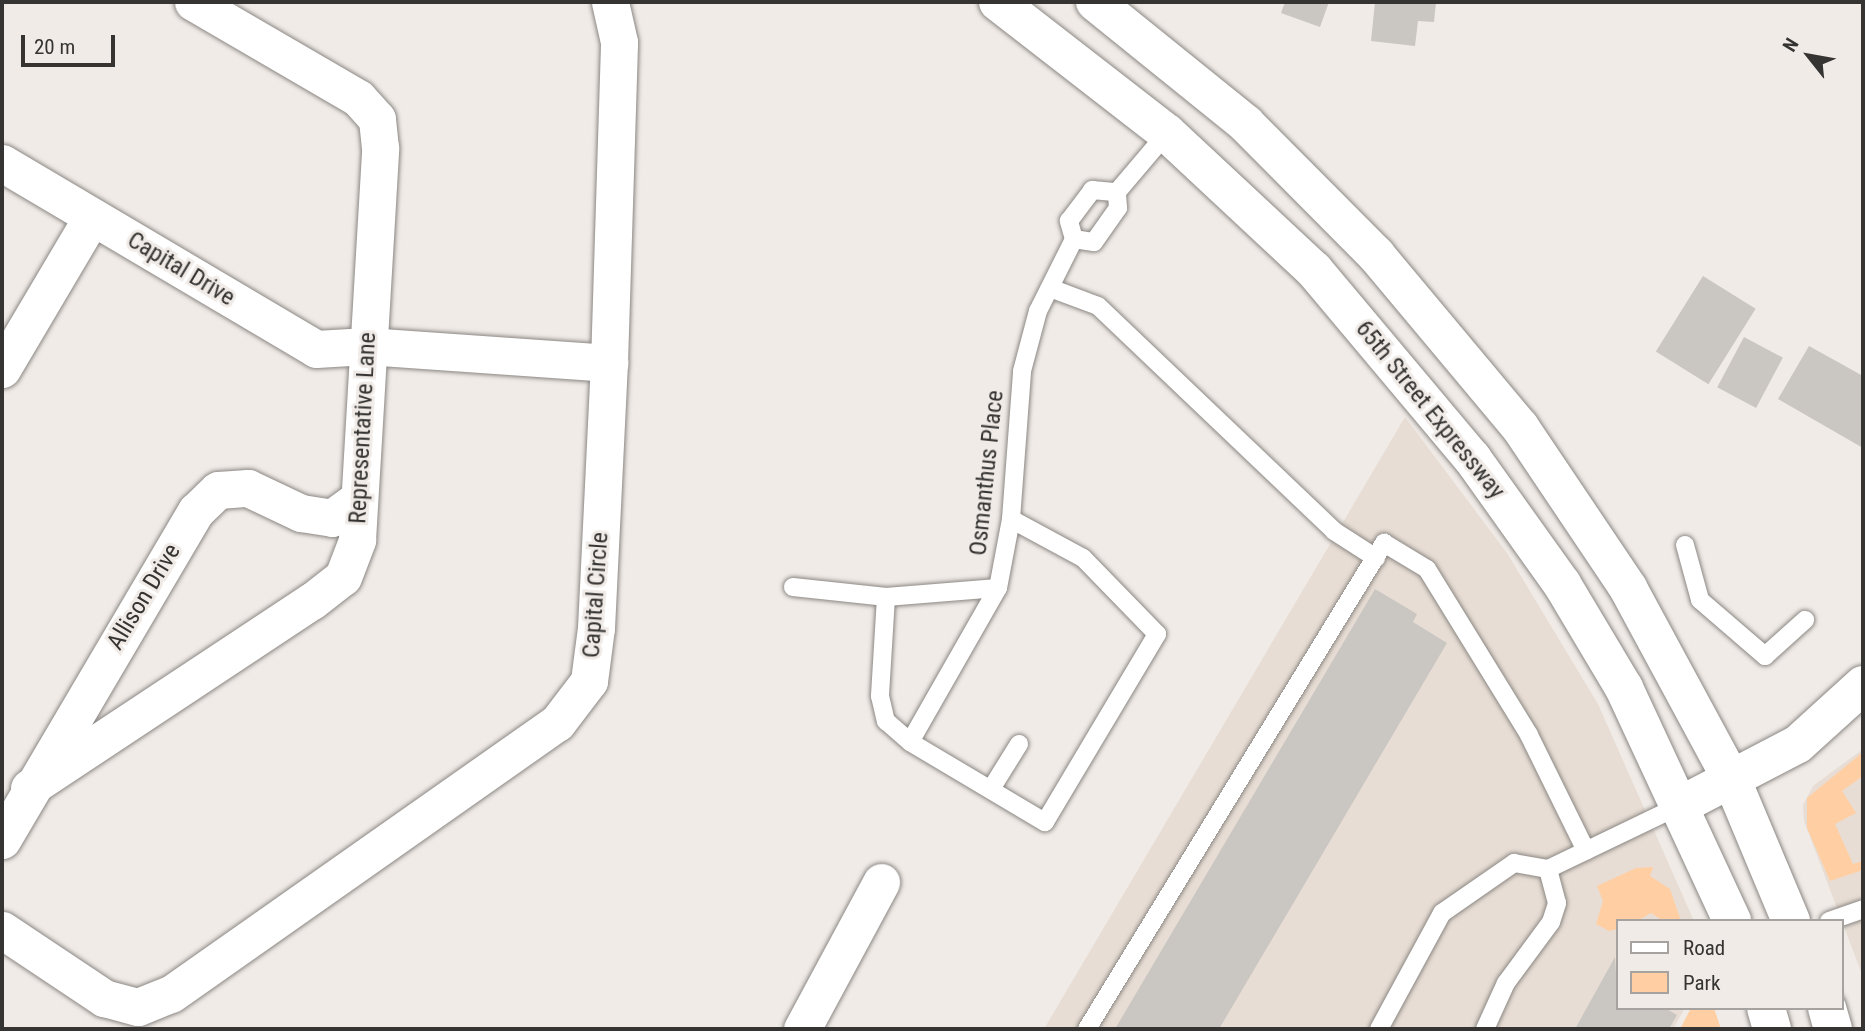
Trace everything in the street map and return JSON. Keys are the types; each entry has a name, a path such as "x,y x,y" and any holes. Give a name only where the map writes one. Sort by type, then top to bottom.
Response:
{"main road":[{"name":"65th Street Expressway","path":"998,2 1167,133 1314,270 1472,458 1590,627 1624,688 1731,919"},
{"path":"1095,2 1255,133 1376,255 1520,427 1628,588 1732,780 1790,919"},
{"path":"1679,806 1798,744 1863,685"},
{"path":"1767,1010 1772,1029"},
{"path":"1827,1010 1833,1029"}],"street":[{"name":"Representative Lane","path":"29,788 343,577 357,540 357,500 380,148 377,119 358,98 193,2"},
{"name":"Capital Circle","path":"2,930 104,998 138,1007 171,994 557,723 589,681 596,628 609,363 619,42 610,2"},
{"name":"Capital Drive","path":"2,163 316,349 367,346 609,363"},
{"path":"2,369 92,217"},
{"name":"Allison Drive","path":"2,839 29,788 196,511 218,490 248,488 301,513 332,518 357,500"},
{"path":"802,1029 881,882"}],"lane":[{"path":"1074,239 1094,242 1118,208 1117,192 1167,133"},
{"name":"Osmanthus Place","path":"911,742 998,588 1011,519 1022,371 1038,312 1074,239 1069,221 1092,190 1117,192"},
{"path":"1050,288 1098,306 1334,531 1376,558"},
{"path":"886,597 880,696 886,721 911,742 1045,822 1157,634 1083,558 1011,519"},
{"path":"1087,1029 1384,543 1427,569 1529,735 1586,851"},
{"path":"1685,545 1700,600 1765,656 1805,620"},
{"path":"793,587 886,597 998,588"},
{"path":"991,789 1018,744"},
{"path":"1379,1029 1442,913 1514,863 1548,869 1679,806"},
{"path":"1485,1029 1506,983 1551,922 1557,903 1548,869"},
{"path":"1835,919 1863,909"}],"shaded area":[{"path":"1405,417 1507,553 1598,704 1693,919 1616,919 1616,1010 1684,1010 1673,1029 1044,1029"},
{"path":"1863,749 1863,977 1844,927 1844,919 1841,919 1804,821 1803,805 1813,786"}],"green space":[{"path":"1863,752 1863,776 1842,791 1856,813 1835,824 1853,864 1863,861 1863,870 1830,881 1807,828 1807,798"},
{"path":"1653,867 1650,876 1670,889 1680,919 1660,919 1651,913 1640,919 1616,919 1616,929 1609,931 1596,924 1603,901 1597,886 1636,868"},
{"path":"1690,1010 1715,1010 1721,1029 1680,1029"}],"building":[{"path":"1285,2 1329,2 1320,27 1281,13"},
{"path":"1375,2 1436,2 1434,22 1418,21 1415,46 1371,41"},
{"path":"1703,276 1756,309 1708,384 1656,351"},
{"path":"1744,337 1783,358 1756,408 1717,387"},
{"path":"1809,346 1863,376 1863,448 1778,399"},
{"path":"1375,589 1417,614 1413,622 1447,643 1219,1029 1115,1029"},
{"path":"1615,957 1616,1010 1668,1010 1677,1015 1669,1029 1575,1029"}]}
